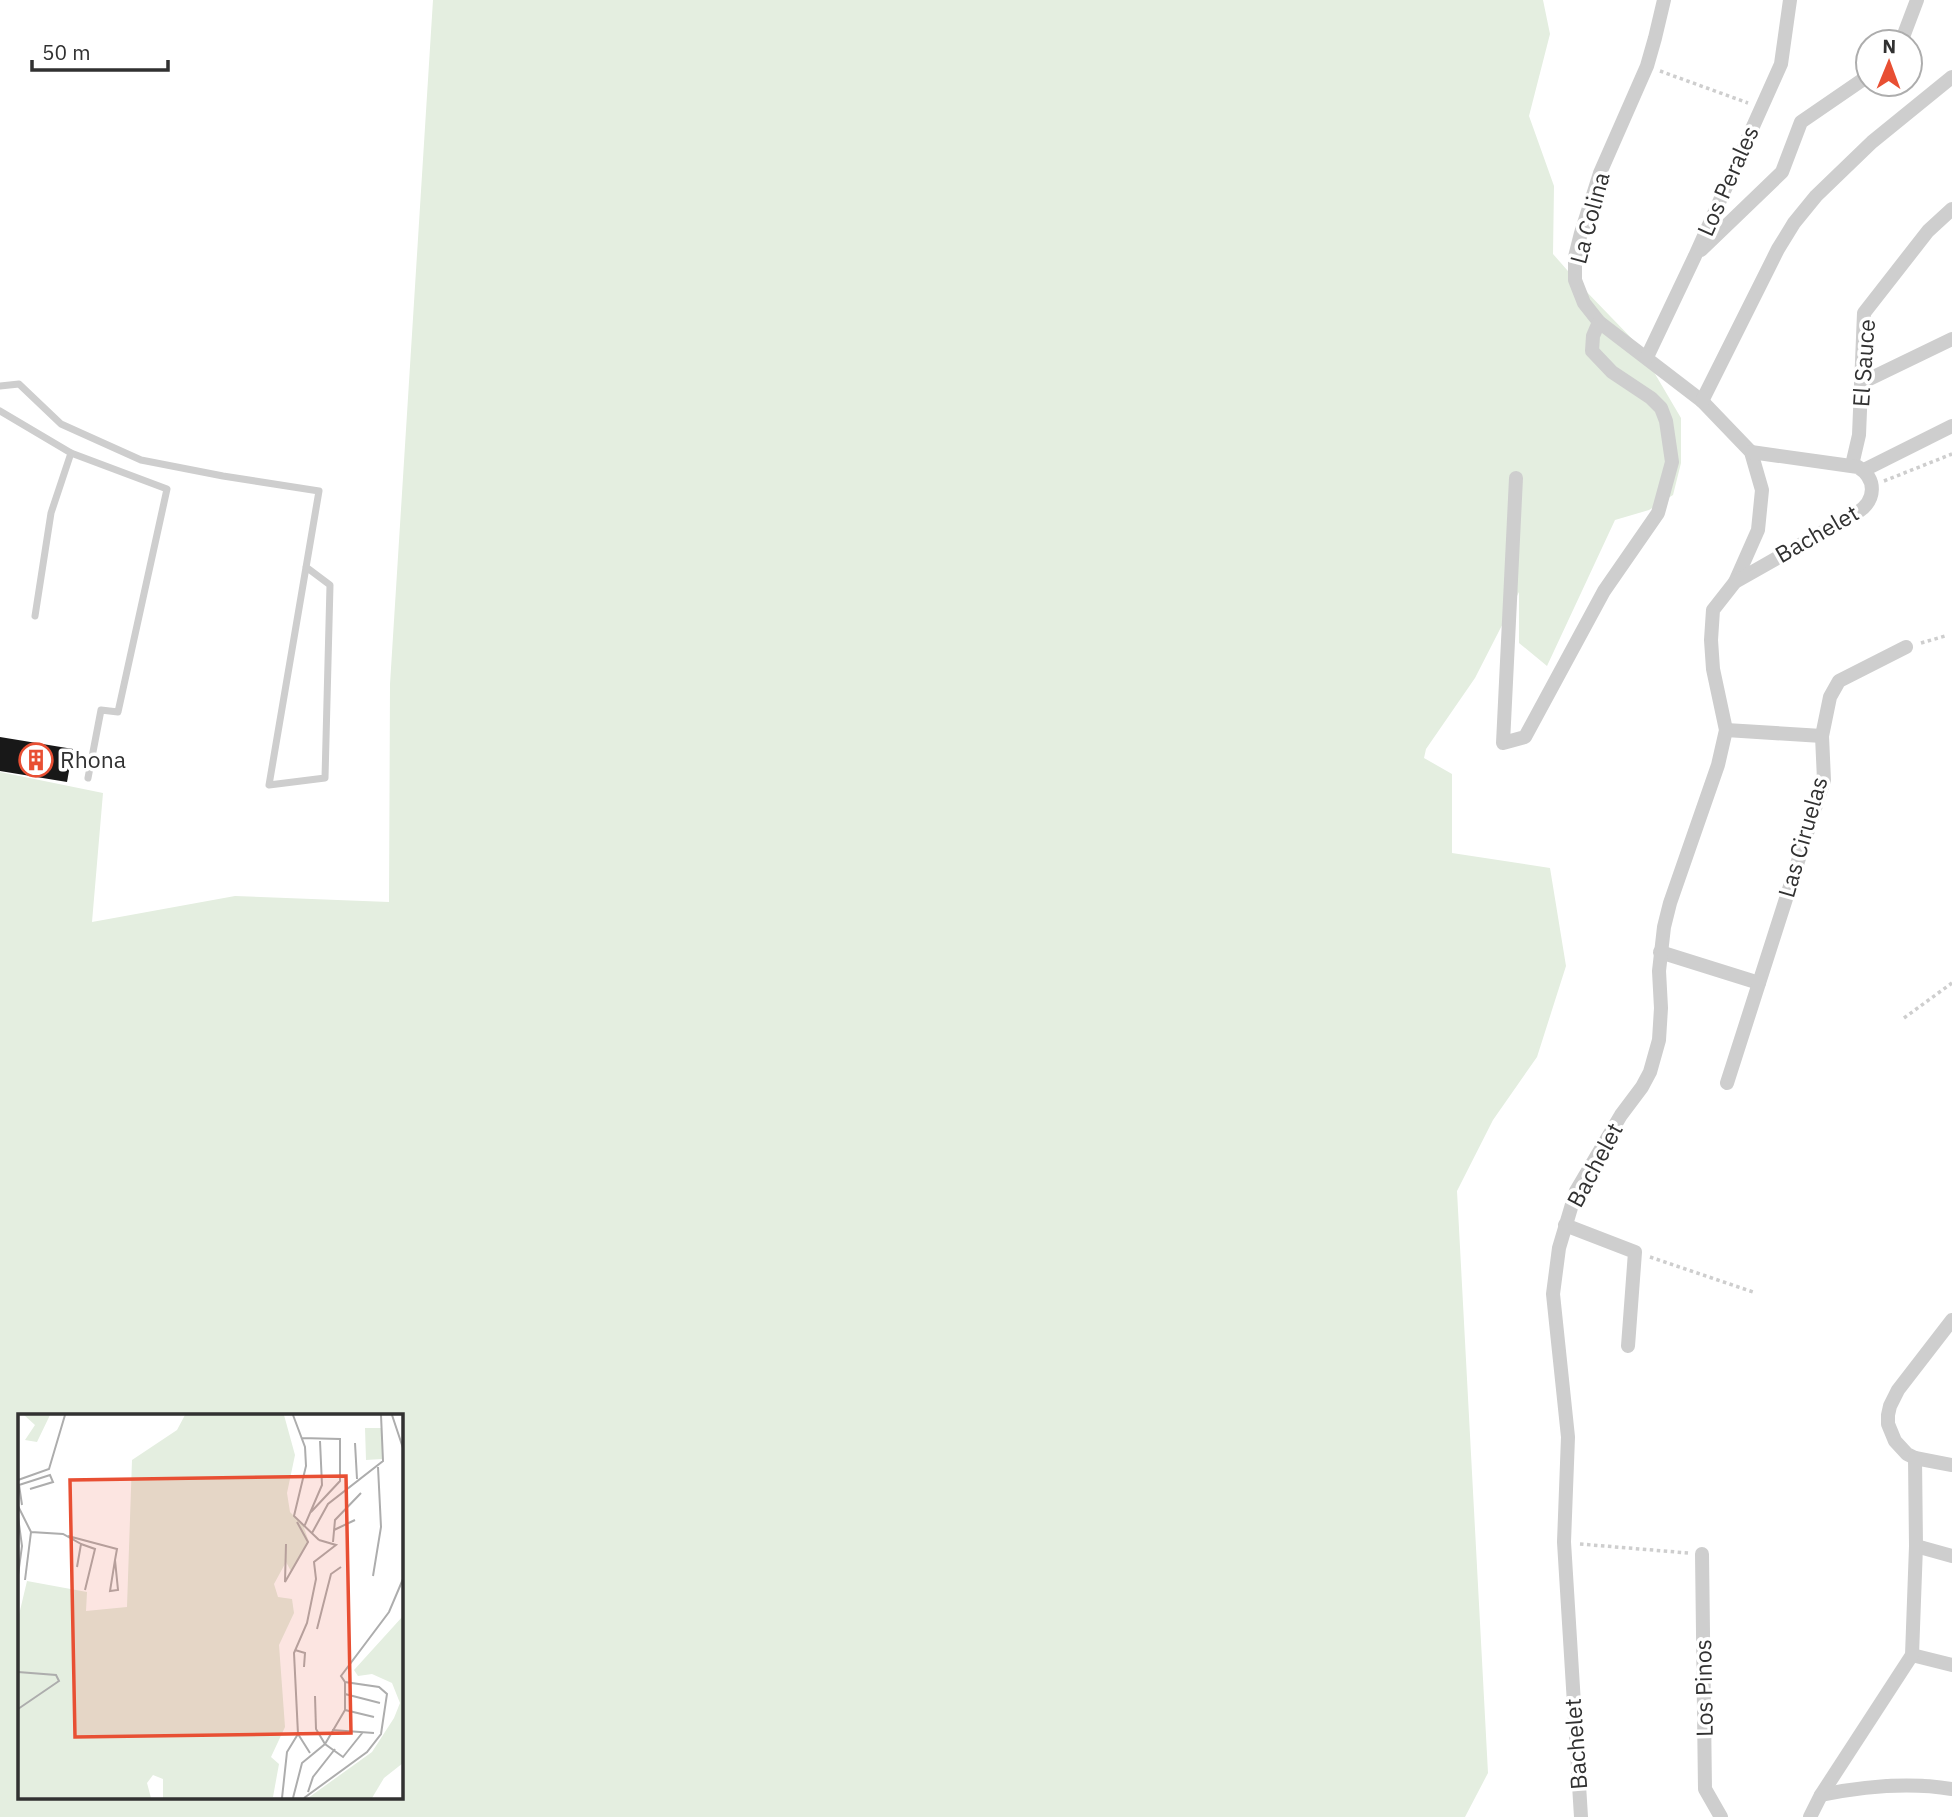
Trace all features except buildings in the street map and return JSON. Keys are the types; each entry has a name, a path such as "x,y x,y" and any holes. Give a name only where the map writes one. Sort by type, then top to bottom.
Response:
{"street":[{"name":"La Colina","path":"1664,0 1647,66 1600,173 1575,257 1578,292 1599,322 1702,401 1751,452"},
{"name":"Los Perales","path":"1647,357 1781,64 1790,0"},
{"path":"1906,28 1917,0"},
{"path":"1702,401 1778,248 1794,223 1816,196 1872,142 1952,77"},
{"path":"1695,256 1782,172 1801,122 1854,86"},
{"name":"El Sauce","path":"1858,467 1864,313 1928,231 1952,209"},
{"path":"1516,478 1503,743 1525,737 1604,592 1658,513 1672,462 1666,421 1661,408 1651,398 1612,372 1592,351 1593,336 1599,322"},
{"path":"1861,383 1952,339"},
{"path":"1751,452 1858,467 1952,426"},
{"name":"Bachelet","path":"1581,1817 1564,1542 1568,1437 1553,1294 1559,1248 1576,1191 1621,1115 1642,1087 1656,1055 1661,1024 1660,952 1664,927 1718,765 1726,730 1713,669 1713,610 1735,582 1758,530 1762,490 1751,452"},
{"name":"Bachelet","path":"1735,582 1864,508 1871,498 1872,485 1868,474 1858,467"},
{"name":"Las Ciruelas","path":"1727,1083 1824,780 1822,736 1830,697 1839,681 1906,647"},
{"path":"1726,730 1822,736"},
{"path":"1660,952 1759,983"},
{"path":"1565,1225 1635,1252 1628,1346"},
{"path":"1952,1320 1898,1390 1889,1406 1888,1424 1895,1441 1907,1454 1952,1465"},
{"path":"1810,1817 1821,1795 1912,1655 1916,1546 1915,1458"},
{"path":"1916,1546 1952,1556"},
{"name":"Los Pinos","path":"1702,1554 1705,1789 1721,1817"},
{"path":"1912,1655 1952,1665"},
{"path":"1821,1795 1879,1786 1908,1785 1952,1789"}],"lane":[{"path":"0,386 19,384 61,424 141,460 223,477 319,491 306,567 269,785 325,778 330,585 306,567"},
{"path":"0,411 71,453 167,489 118,712 101,710 88,778"},
{"path":"35,616 51,513 71,453"}],"path":[{"path":"1647,66 1760,108"},
{"path":"1872,485 1952,454"},
{"path":"1906,647 1945,636"},
{"path":"1904,1018 1952,983"},
{"path":"1635,1252 1756,1293"},
{"path":"1564,1542 1702,1554"}],"green space":[{"path":"433,0 1543,0 1550,34 1529,116 1554,186 1553,254 1638,345 1681,418 1681,463 1673,495 1649,510 1615,520 1547,666 1519,643 1519,592 1475,678 1426,749 1424,758 1452,774 1452,853 1550,868 1566,966 1537,1057 1493,1120 1457,1191 1488,1773 1465,1817 0,1817 0,772 103,793 92,922 235,896 389,902 390,684"}],"place":[{"name":"Rhona","path":"36,760"}]}
